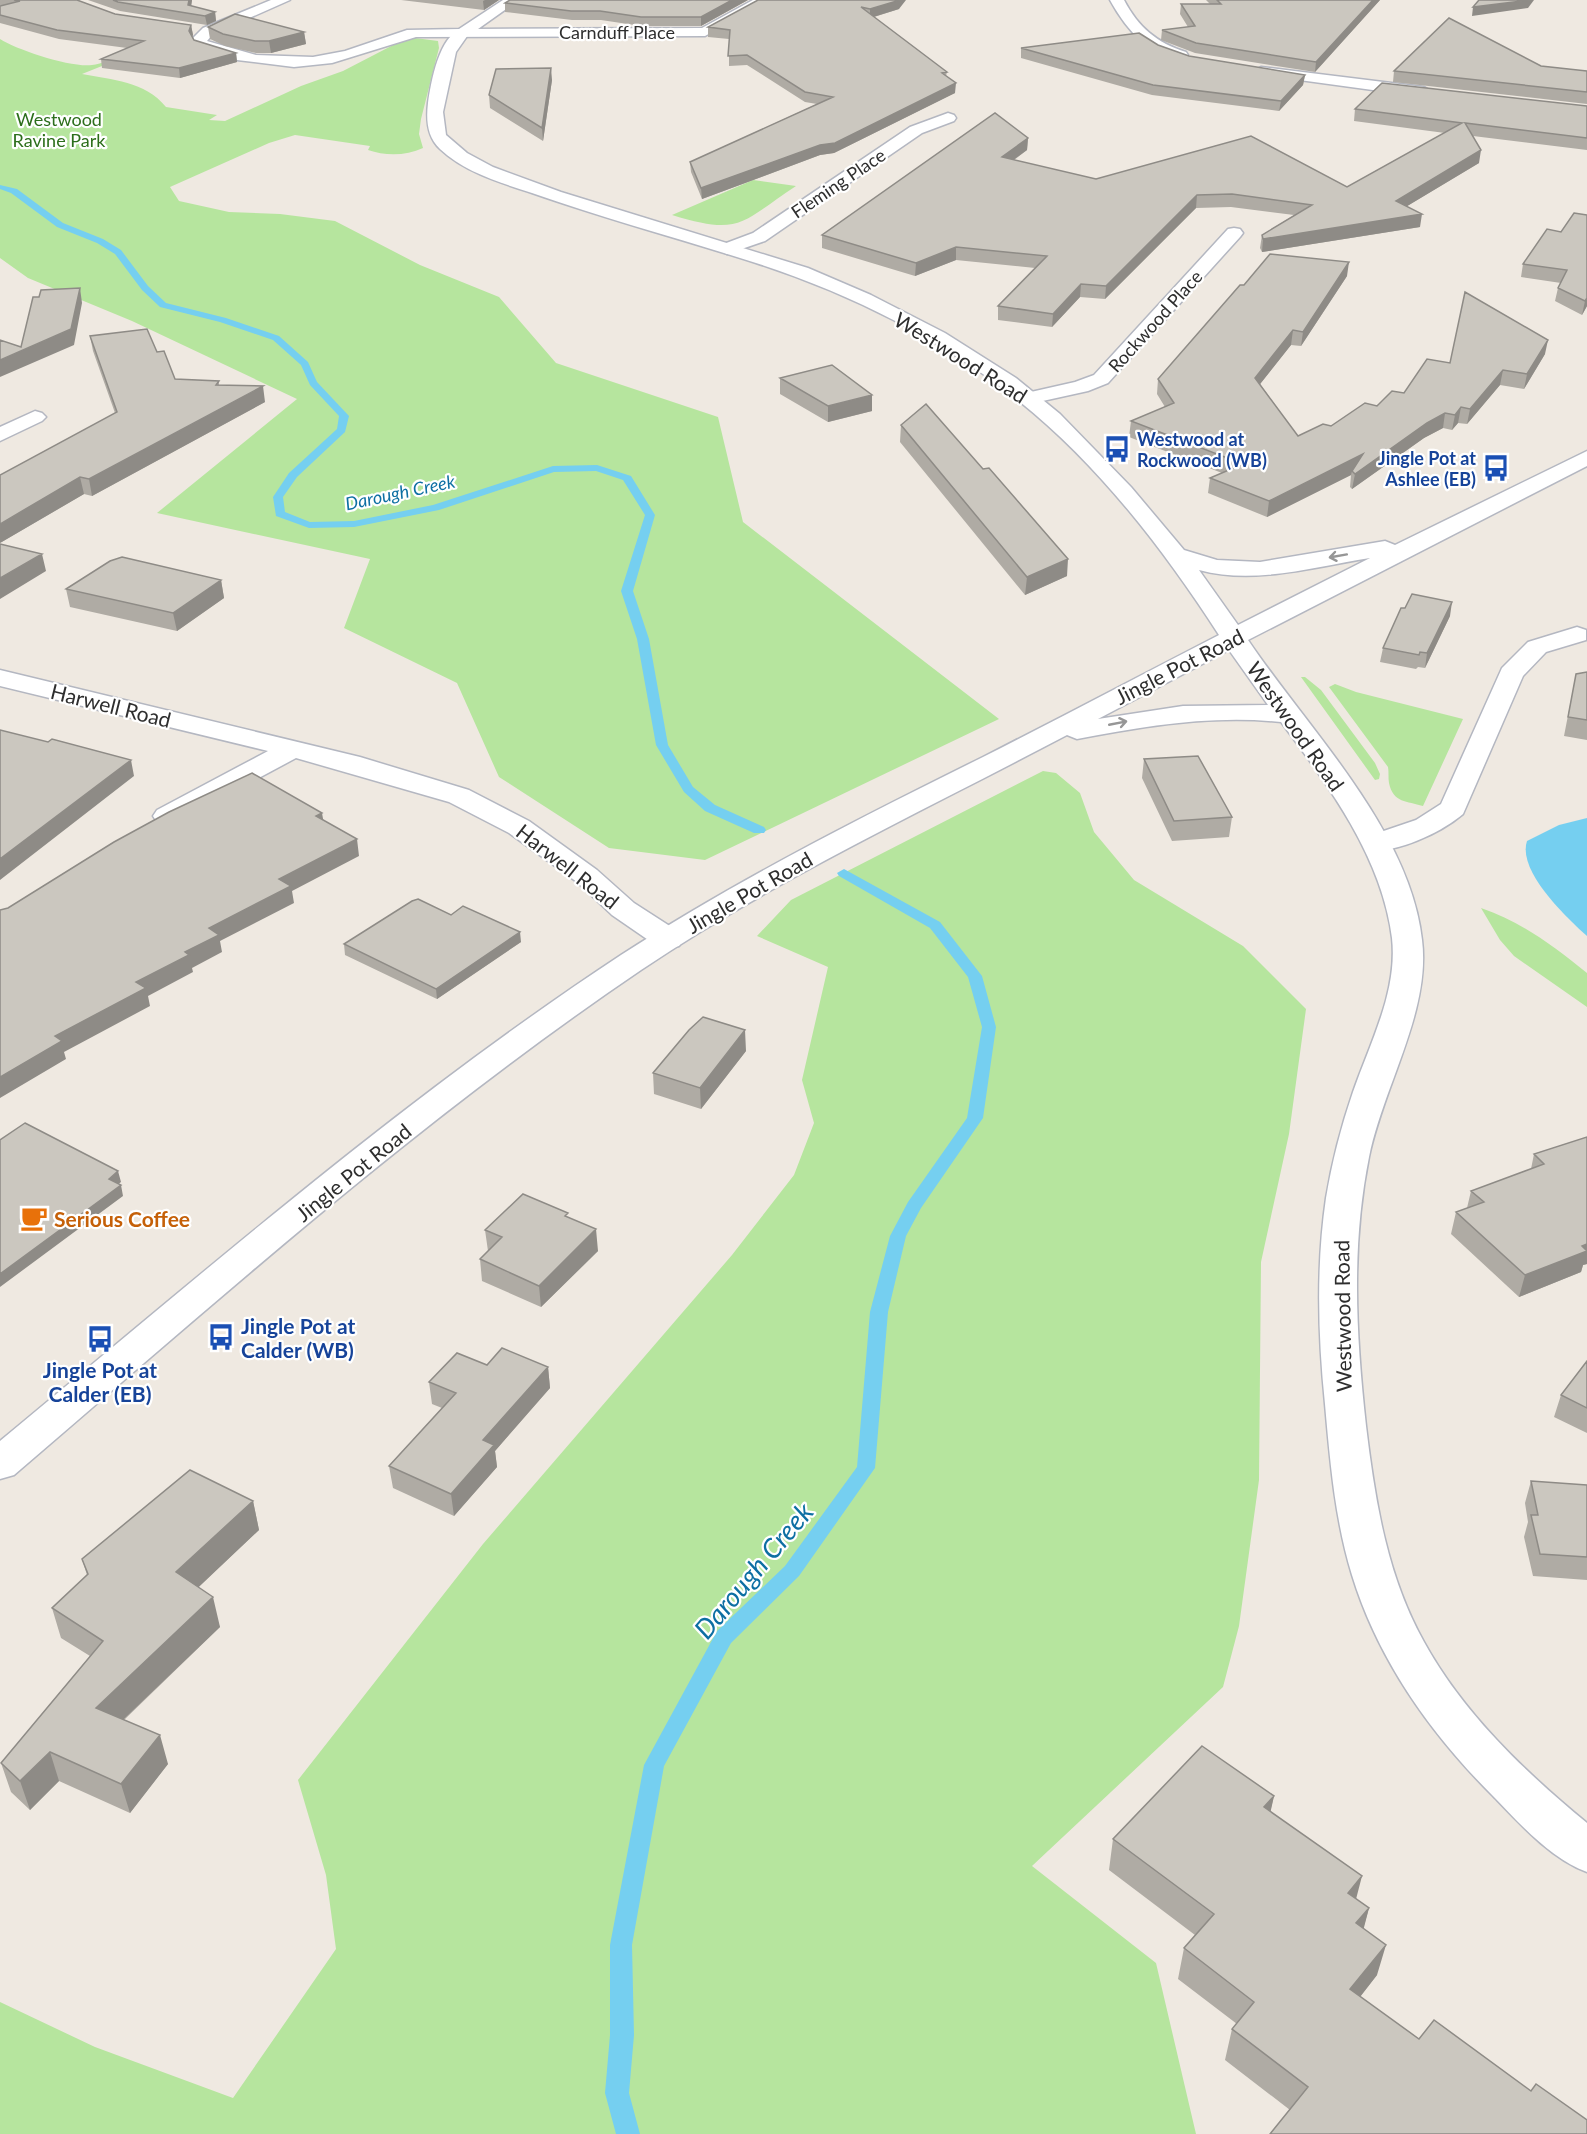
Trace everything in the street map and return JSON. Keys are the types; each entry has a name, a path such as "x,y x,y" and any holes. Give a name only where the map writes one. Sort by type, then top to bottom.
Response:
{"street":[{"path":"190,28 207,31 283,0"},
{"name":"Westwood Road","path":"512,0 463,32 453,42 434,123 443,143 473,164 517,181 825,281 874,304 956,349 1029,398 1125,493 1174,555 1289,715 1376,843 1400,905 1408,940 1407,973 1400,1007 1358,1128 1341,1226 1337,1279 1339,1363 1359,1517 1374,1579 1394,1627 1421,1674 1450,1715 1502,1776 1587,1851"},
{"name":"Carnduff Place","path":"207,31 199,39 201,44 257,60 284,62 341,56 404,34 705,32 763,0"},
{"path":"1117,0 1128,23 1151,43 1194,58"},
{"path":"1243,68 1435,93"},
{"name":"Fleming Place","path":"727,249 759,237 916,130 948,118"},
{"name":"Rockwood Place","path":"1029,398 1081,387 1101,379 1234,233"},
{"path":"0,435 35,417"},
{"name":"Jingle Pot Road","path":"0,1464 426,1112 552,1016 668,939 741,893 1417,542 1587,458"},
{"path":"1174,555 1216,567 1260,568 1417,542"},
{"path":"1376,843 1420,830 1443,818 1453,808 1511,672 1537,647 1577,635"},
{"name":"Harwell Road","path":"0,678 292,749 427,785 477,804 519,827 553,850 623,909 668,939"},
{"path":"1040,738 1151,716 1204,710 1242,709 1289,715"},
{"path":"149,826 292,749"}],"green space":[{"name":"Westwood Ravine Park","path":"169,35 172,38 82,74 127,83 158,98 166,107 217,115 209,120 225,121 301,86 343,71 399,42 415,38 438,41 439,48 421,119 419,134 423,148 410,153 388,154 368,150 370,146 295,135 269,143 170,187 179,201 229,212 280,214 335,221 420,265 499,297 556,363 718,417 743,522 999,719 705,860 609,848 499,777 457,683 344,628 370,559 157,513 297,399 132,321 28,278 0,258 0,39 45,57 72,64 92,65"},
{"path":"753,180 796,186 750,217 727,225 713,225 672,215"},
{"path":"1301,677 1305,677 1321,690 1375,763 1380,774 1379,779 1375,780"},
{"path":"1335,684 1356,692 1463,719 1423,806 1397,798 1391,790 1388,767 1329,687"},
{"path":"1043,771 1056,773 1080,793 1094,832 1134,880 1243,946 1306,1009 1289,1134 1261,1262 1259,1480 1239,1626 1223,1687 1032,1866 1156,1963 1196,2134 0,2134 0,2002 95,2047 233,2098 336,1949 326,1875 298,1780 483,1544 732,1255 794,1175 814,1123 802,1080 828,967 757,936 791,900"},
{"path":"1481,908 1524,928 1587,973 1587,1007 1514,956 1500,940"}],"water":[{"path":"1587,818 1587,936 1546,893 1529,866 1526,853 1527,841 1559,825"}],"building":[{"path":"14,0 77,0 115,14 191,25 189,31 194,40 236,53 179,68 101,59 144,41 57,30 0,15 0,6 20,1"},
{"path":"113,0 189,0 188,5 215,12 205,16"},
{"path":"510,0 732,0 701,17 641,17 505,3"},
{"path":"758,0 900,0 870,9 861,7 947,72 942,73 956,83 835,143 820,145 701,188 690,162 833,97 805,92 747,55 728,56 730,30 708,27"},
{"path":"1217,0 1373,0 1316,62 1196,43 1162,30 1195,26 1181,4 1221,4"},
{"path":"1479,0 1530,0 1473,7"},
{"path":"235,14 304,32 269,41 255,41 223,34 208,27"},
{"path":"1449,18 1541,66 1587,71 1587,92 1394,71"},
{"path":"1139,33 1158,45 1189,56 1305,75 1281,101 1153,85 1021,48"},
{"path":"551,68 542,128 489,95 496,69"},
{"path":"1382,83 1587,106 1587,138 1465,123 1481,150 1396,201 1422,214 1263,239 1262,235 1312,205 1232,194 1197,195 1106,286 1081,284 1053,314 998,306 1047,256 956,247 916,263 822,235 995,113 1028,138 1002,157 1096,179 1251,136 1347,187 1462,123 1355,109"},
{"path":"1574,213 1587,215 1587,298 1585,301 1558,288 1567,270 1523,264 1547,229 1561,232"},
{"path":"1270,254 1349,262 1303,332 1293,330 1255,378 1298,436 1323,424 1331,426 1365,403 1377,406 1392,391 1404,393 1427,359 1450,363 1465,292 1548,340 1527,374 1503,370 1470,409 1461,407 1455,415 1445,413 1427,423 1355,474 1352,471 1363,454 1269,501 1210,478 1243,464 1131,421 1174,403 1158,379"},
{"path":"80,288 71,329 0,360 0,340 21,347 33,297 39,297 41,290"},
{"path":"147,329 157,352 164,351 175,379 219,381 216,385 263,386 89,479 80,477 0,524 0,475 117,412 90,336"},
{"path":"832,365 872,395 828,406 780,378"},
{"path":"926,404 983,469 989,468 1068,559 1027,577 901,425"},
{"path":"0,544 42,554 0,578"},
{"path":"122,557 221,580 173,613 66,589 110,561"},
{"path":"1412,594 1452,602 1427,653 1420,652 1419,655 1383,648 1401,608 1405,608"},
{"path":"1587,672 1587,720 1568,717 1576,674"},
{"path":"0,730 48,742 52,739 131,760 0,859"},
{"path":"1198,756 1232,817 1174,821 1144,759"},
{"path":"252,773 322,813 316,816 357,839 279,879 291,886 209,928 219,935 185,952 189,955 136,982 146,988 55,1036 62,1041 0,1077 0,910 8,908 114,842 169,812"},
{"path":"418,899 451,915 463,906 520,932 436,989 344,944"},
{"path":"703,1017 745,1030 700,1088 653,1073 689,1030"},
{"path":"25,1123 118,1171 109,1179 121,1185 0,1274 0,1140"},
{"path":"1587,1137 1587,1244 1582,1246 1587,1251 1525,1275 1456,1212 1484,1202 1471,1191 1544,1164 1534,1154"},
{"path":"523,1194 568,1213 565,1216 596,1229 539,1286 480,1259 502,1237 485,1230"},
{"path":"502,1348 548,1367 483,1440 494,1445 451,1494 389,1466 456,1393 429,1382 457,1353 487,1365"},
{"path":"1587,1361 1587,1408 1561,1395"},
{"path":"190,1470 253,1501 176,1572 213,1597 96,1708 160,1735 121,1784 50,1752 20,1781 1,1763 103,1641 52,1608 88,1574 82,1559"},
{"path":"1531,1481 1587,1485 1587,1557 1540,1554 1531,1515 1538,1515"},
{"path":"1202,1746 1274,1796 1264,1807 1362,1876 1348,1893 1369,1908 1356,1923 1386,1945 1350,1989 1419,2039 1434,2020 1531,2091 1536,2084 1587,2120 1587,2134 1270,2134 1308,2087 1232,2029 1254,2002 1184,1948 1214,1914 1113,1839"}],"waterway":[{"name":"Darough Creek","path":"0,187 14,191 60,225 100,241 118,252 145,288 163,305 223,320 276,338 305,364 313,383 344,416 342,430 293,475 278,497 280,514 309,525 354,524 435,508 553,469 597,468 627,478 650,515 627,591 643,639 662,745 688,789 710,808 759,830"},
{"name":"Darough Creek","path":"628,2134 617,2093 622,2035 621,1945 654,1765 724,1637 792,1571 866,1468 879,1312 898,1236 914,1206 975,1118 989,1027 975,976 935,925 844,873"}],"place":[{"name":"Westwood at Rockwood (WB)","path":"1117,449"},
{"name":"Jingle Pot at Ashlee (EB)","path":"1496,468"},
{"name":"Serious Coffee","path":"34,1218"},
{"name":"Jingle Pot at Calder (WB)","path":"221,1337"},
{"name":"Jingle Pot at Calder (EB)","path":"100,1339"}]}
